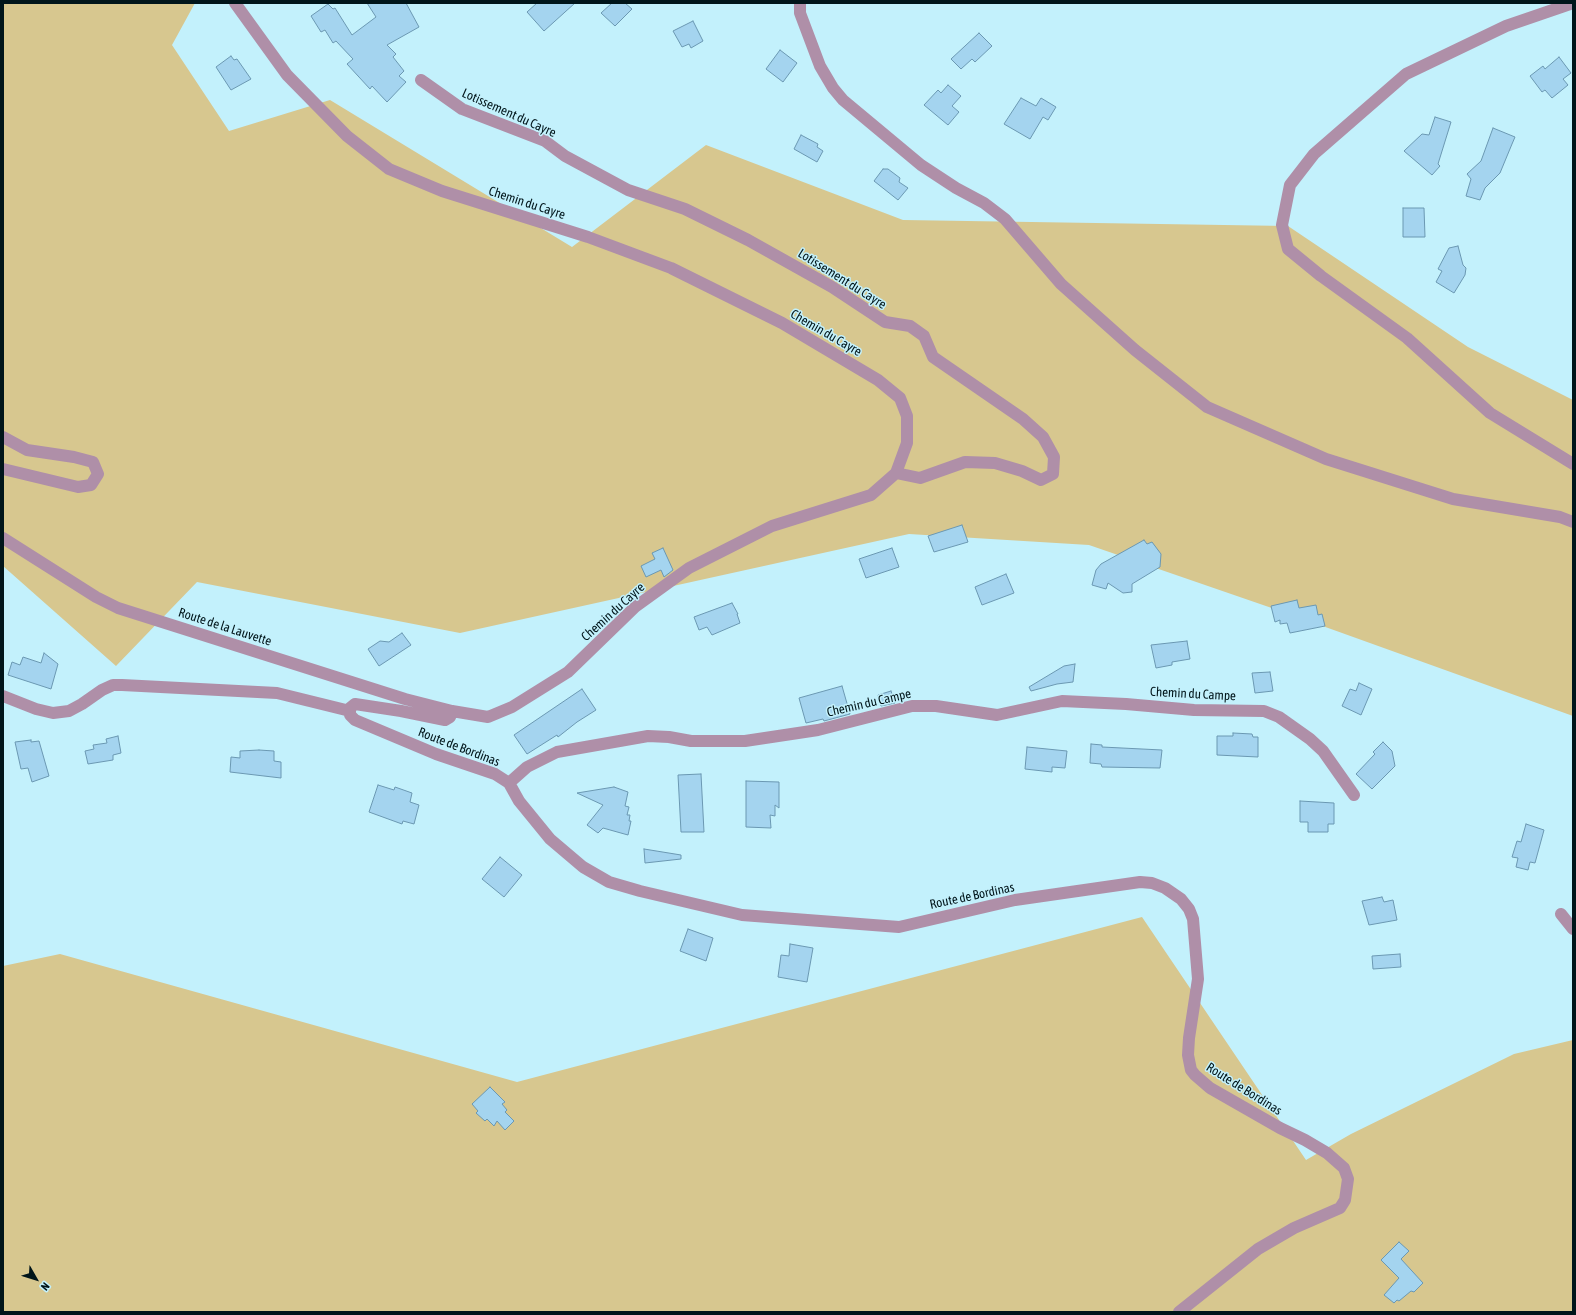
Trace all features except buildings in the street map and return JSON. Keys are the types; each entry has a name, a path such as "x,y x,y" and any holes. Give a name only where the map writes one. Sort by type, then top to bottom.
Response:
{"street":[{"name":"Chemin du Cayre","path":"235,3 287,75 347,136 389,169 442,191 588,237 671,268 782,323 878,380 900,398 908,416 907,444 896,473 871,495 772,526 689,568 635,607 568,672 512,707 488,717 452,711"},
{"path":"800,3 800,13 820,66 832,88 844,100 877,126 921,165 956,188 984,203 1005,219 1061,284 1135,350 1207,407 1283,442 1333,462 1453,499 1560,517 1573,522"},
{"path":"1573,3 1506,26 1406,74 1314,154 1290,185 1282,225 1288,249 1321,276 1407,338 1490,413 1573,464"},
{"name":"Lotissement du Cayre","path":"421,80 462,109 545,141 564,156 628,190 685,209 748,240 832,288 885,322 910,326 924,336 934,357 1023,419 1043,437 1054,457 1053,474 1041,480 1022,470 995,463 965,462 920,478 896,473"},
{"path":"3,437 27,450 74,457 93,462 98,474 91,485 78,487 3,469"},
{"name":"Route de la Lauvette","path":"3,538 96,597 118,608 405,699 452,711"},
{"path":"3,696 36,709 53,713 69,711 102,690 113,686 122,685 277,693 350,711"},
{"name":"Chemin du Campe","path":"509,783 527,767 557,752 648,736 669,737 691,741 745,741 818,730 912,706 936,706 997,715 1062,701 1126,704 1194,710 1264,711 1279,717 1310,739 1322,751 1354,795"},
{"name":"Route de Bordinas","path":"452,711 450,717 445,720 355,704 350,708 350,715 355,720 436,754 495,774 509,783 519,801 550,839 583,867 609,882 634,889 742,915 899,927 1015,900 1140,882 1152,883 1165,888 1181,899 1189,909 1193,919 1198,979 1189,1038 1188,1055 1192,1070 1195,1075 1210,1088 1327,1153 1344,1168 1348,1179 1346,1200 1340,1208 1294,1228 1258,1249 1179,1312"},
{"path":"1561,914 1573,929"}],"shaded area":[{"path":"3,3 195,3 172,45 229,131 330,100 572,247 706,145 903,220 1288,226 1468,347 1573,400 1573,716 1292,615 1089,545 909,534 460,633 197,582 116,666 3,566"},
{"path":"1142,917 1306,1160 1351,1134 1514,1054 1573,1040 1573,1312 3,1312 3,966 60,954 517,1082"}]}
